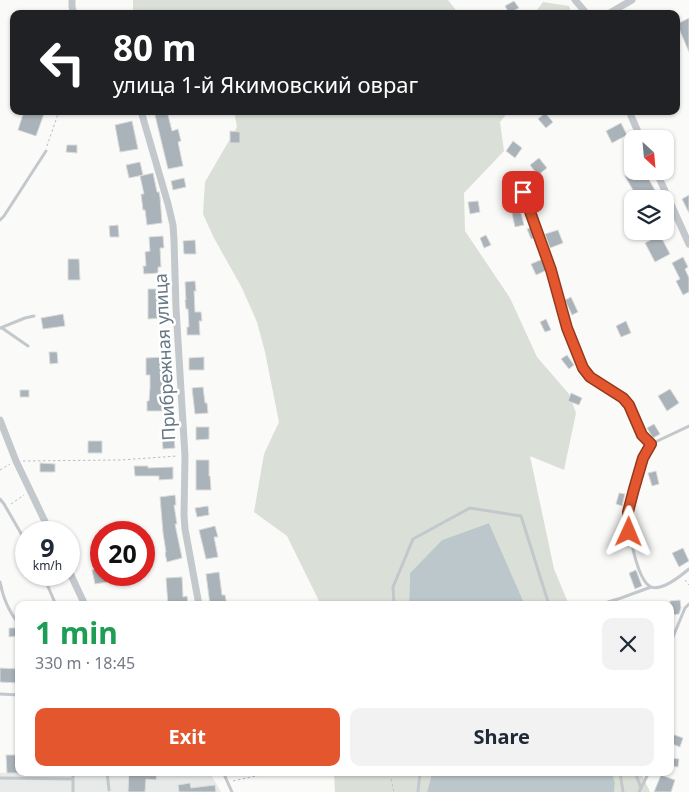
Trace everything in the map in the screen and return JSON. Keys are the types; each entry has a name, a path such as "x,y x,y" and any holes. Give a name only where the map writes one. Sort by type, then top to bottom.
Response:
{"street":[{"path":"575,0 583,10"},
{"path":"615,10 632,0"},
{"name":"Прибрежная улица","path":"142,115 173,224 185,456 184,515 198,601"},
{"path":"631,115 637,130"},
{"path":"660,180 689,244"},
{"path":"0,420 16,461 45,521"},
{"path":"76,586 83,601"}],"lane":[{"path":"0,220 46,151"},
{"path":"523,192 551,270 567,328 583,368 590,377 623,398 629,405 642,435 651,444"},
{"path":"1,328 34,316"},
{"path":"1,328 28,346"},
{"path":"651,587 643,576 633,550 629,532 628,512 643,458 651,444 689,426"},
{"path":"0,499 15,523"},
{"path":"394,601 393,587 413,539 470,508 521,516 548,601"},
{"path":"611,601 651,587 664,585 689,569"},
{"path":"0,584 8,610 15,619"},
{"path":"48,586 54,601"},
{"path":"674,634 685,608 689,604"},
{"path":"0,694 15,695"},
{"path":"73,776 73,792"},
{"path":"107,776 109,790"},
{"path":"225,776 232,792"},
{"path":"418,792 420,776"},
{"path":"621,776 623,792"},
{"path":"636,776 640,790"},
{"path":"640,790 647,776"},
{"path":"0,778 73,780"}],"path":[{"path":"46,151 58,115"},
{"path":"0,470 16,461 121,460 185,456"},
{"path":"6,508 25,495"},
{"path":"682,575 689,585"},
{"path":"228,782 256,776"},
{"path":"391,779 394,792"}],"shaded area":[{"path":"133,0 448,0 456,10 133,10"},
{"path":"543,2 569,6 570,10 537,10"},
{"path":"235,115 506,115 500,122 504,151 464,193 465,231 510,298 537,357 569,394 576,413 564,470 530,456 554,569 567,601 523,601 489,523 442,540 410,573 409,601 319,601 287,536 254,512 264,454 279,422 257,322 242,288 203,214 205,182 237,127"},
{"path":"489,523 523,601 409,601 410,573 442,540"},
{"path":"6,755 15,755 15,776 212,776 221,792 0,792 0,773 7,773"},
{"path":"334,776 431,776 427,792 335,792"},
{"path":"431,776 613,776 615,783 614,792 427,792"},
{"path":"613,776 642,776 650,792 614,792 615,783"}],"building":[{"path":"514,1 519,8 507,10 505,6"},
{"path":"689,18 689,52 680,31 680,22"},
{"path":"23,115 44,115 36,136 18,130"},
{"path":"155,115 168,115 172,131 178,129 181,141 178,142 183,166 168,169"},
{"path":"543,115 547,115 553,122 546,128 538,119"},
{"path":"132,121 138,149 120,152 115,125"},
{"path":"621,123 624,130 624,137 612,143 606,131"},
{"path":"230,131 240,132 240,143 230,143"},
{"path":"513,141 522,148 515,158 506,151"},
{"path":"67,145 77,145 77,153 66,152"},
{"path":"539,158 547,168 538,175 530,165"},
{"path":"140,162 143,175 129,178 126,165"},
{"path":"153,173 160,197 162,223 147,225 145,210 143,210 141,194 144,194 140,176"},
{"path":"184,178 186,187 173,190 171,181"},
{"path":"627,180 649,180 655,190 633,190"},
{"path":"519,193 521,205 519,206 524,225 515,227 508,195"},
{"path":"689,195 689,213 682,199"},
{"path":"478,201 480,212 470,214 468,202"},
{"path":"118,225 119,237 110,237 109,226"},
{"path":"532,227 536,237 531,239 527,229"},
{"path":"558,230 563,243 550,248 545,234"},
{"path":"486,235 491,245 484,248 480,238"},
{"path":"163,236 164,248 160,248 161,267 158,267 158,273 144,274 143,266 146,266 145,252 150,251 149,237"},
{"path":"195,240 196,254 184,254 183,241"},
{"path":"651,240 663,240 670,254 655,262 645,243"},
{"path":"683,257 688,267 685,269 689,278 689,292 683,295 676,281 680,279 672,263"},
{"path":"68,259 79,259 80,280 68,280"},
{"path":"543,259 547,270 536,275 531,264"},
{"path":"195,281 195,312 201,312 202,321 199,321 200,335 187,335 187,327 189,327 188,309 186,309 185,300 185,282"},
{"path":"148,289 168,289 168,299 164,299 164,318 148,319"},
{"path":"571,297 578,312 572,315 565,300"},
{"path":"63,314 65,326 43,329 41,318"},
{"path":"546,319 551,330 545,332 540,322"},
{"path":"626,321 631,333 621,337 616,326"},
{"path":"49,352 57,352 58,363 50,364"},
{"path":"567,355 574,365 569,369 561,359"},
{"path":"165,357 164,388 166,388 168,411 147,411 150,375 146,375 146,358"},
{"path":"204,357 204,370 189,370 189,358"},
{"path":"203,387 208,413 195,414 192,388"},
{"path":"670,389 679,403 667,411 658,396"},
{"path":"20,390 29,390 29,397 20,397"},
{"path":"571,393 582,398 579,405 568,401"},
{"path":"654,424 660,434 653,438 647,428"},
{"path":"196,427 209,427 209,439 196,440"},
{"path":"174,437 175,448 163,449 162,438"},
{"path":"88,441 102,441 102,453 88,453"},
{"path":"196,460 209,460 211,490 196,490"},
{"path":"40,463 55,464 55,472 40,472"},
{"path":"134,466 148,466 148,468 173,467 173,479 159,480 159,476 135,476"},
{"path":"656,471 659,484 652,486 648,473"},
{"path":"619,493 625,494 622,506 616,504"},
{"path":"175,495 176,505 174,505 177,524 175,524 182,558 167,562 160,497"},
{"path":"208,506 209,515 197,517 195,508"},
{"path":"215,526 218,537 214,537 218,557 206,559 199,530"},
{"path":"683,548 689,561 679,567 672,553"},
{"path":"636,570 642,586 635,589 629,573"},
{"path":"219,572 222,595 225,595 226,601 209,601 206,574"},
{"path":"182,577 183,597 187,596 188,601 168,601 166,578"},
{"path":"680,600 681,608 679,614 674,615 674,601 670,601"},
{"path":"9,628 15,628 15,636 9,637"},
{"path":"0,668 15,669 15,683 0,682"},
{"path":"674,735 683,738 680,747 674,745"},
{"path":"6,755 15,755 15,773 7,773"},
{"path":"674,758 679,759 678,767 674,766"},
{"path":"129,776 156,776 156,780 146,779 145,792 128,792"},
{"path":"661,776 675,780 671,792 654,792"},
{"path":"190,783 191,788 215,785 216,792 179,792 178,785"}],"route":[{"path":"523,192 551,270 567,328 583,368 590,377 623,398 629,405 642,435 651,444 643,458 628,512 629,532"}]}
